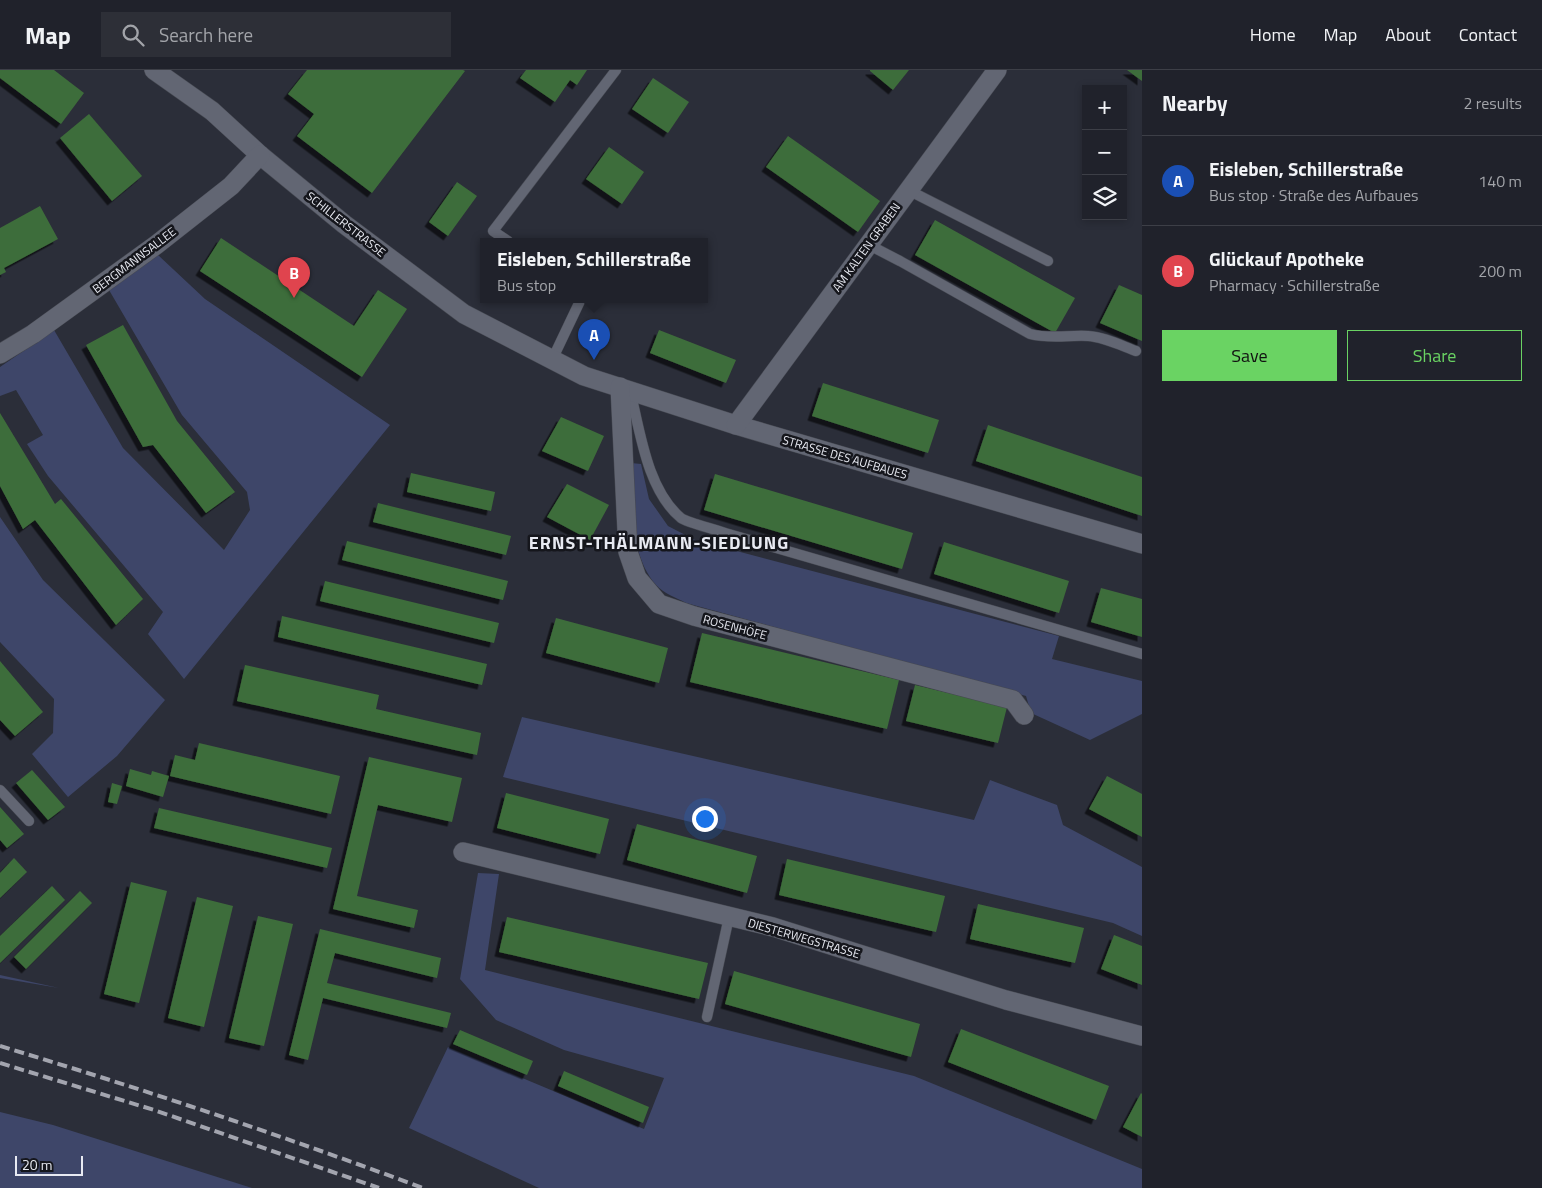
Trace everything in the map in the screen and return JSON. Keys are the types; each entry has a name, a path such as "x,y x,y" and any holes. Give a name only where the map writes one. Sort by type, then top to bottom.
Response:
{"street":[{"name":"SCHILLERSTRASSE","path":"154,70 212,111 260,155 344,224 464,314 552,360"},
{"name":"AM KALTEN GRABEN","path":"736,425 997,70"},
{"name":"BERGMANNSALLEE","path":"0,354 33,334 156,244 231,186 260,155"},
{"name":"STRASSE DES AUFBAUES","path":"552,360 584,376 736,425 1142,544"},
{"name":"ROSENHÖFE","path":"625,388 628,552 637,578 659,604 694,616 1013,700 1024,716"},
{"name":"DIESTERWEGSTRASSE","path":"463,852 773,927 1006,1000 1142,1036"}],"lane":[{"path":"504,238 493,231 616,70"},
{"path":"908,190 1048,261"},
{"path":"868,245 925,274 1030,334 1041,337 1087,336 1101,338 1136,351"},
{"path":"552,360 578,303"},
{"path":"625,388 649,466 662,497 682,519 1142,654"},
{"path":"0,790 29,821"},
{"path":"707,1017 729,917"}],"shaded area":[{"path":"158,255 205,299 390,425 184,679 148,634 163,612 48,476 27,444 43,435 16,390 0,396 0,367 54,330 123,448 224,550 250,510 247,492 182,415 109,290"},
{"path":"631,463 641,464 649,499 668,526 695,540 1059,636 1052,659 1142,681 1142,714 1090,740 1031,713 1026,696 686,603 666,593 656,585 647,572 641,558 636,543 632,511"},
{"path":"0,517 43,580 165,700 117,756 68,797 32,754 53,733 54,699 0,642"},
{"path":"522,717 974,820 990,780 1057,805 1063,825 1142,867 1142,936 1113,923 503,777"},
{"path":"478,873 499,874 485,970 914,1076 1142,1169 1142,1188 539,1188 409,1128 448,1047 644,1129 664,1078 564,1050 496,1020 460,979"},
{"path":"0,975 59,988 0,978"},
{"path":"0,1112 53,1125 252,1188 0,1188"}],"building":[{"path":"0,70 54,70 84,93 61,124 0,78"},
{"path":"307,70 465,71 372,193 297,136 314,114 288,94"},
{"path":"526,70 587,70 577,85 570,80 555,102 520,78"},
{"path":"870,70 909,70 893,90"},
{"path":"1127,70 1142,70 1142,81"},
{"path":"653,78 689,102 668,133 632,109"},
{"path":"89,114 142,176 112,201 60,138"},
{"path":"788,136 880,201 858,232 766,167"},
{"path":"609,147 644,172 622,204 586,179"},
{"path":"457,182 477,196 448,236 429,222"},
{"path":"40,206 58,239 4,268 6,272 0,275 0,228"},
{"path":"935,220 1075,298 1055,333 915,255"},
{"path":"221,238 354,326 378,290 407,309 362,377 200,271"},
{"path":"1119,285 1142,295 1142,341 1100,323"},
{"path":"123,325 177,421 235,492 206,513 153,445 143,447 86,345"},
{"path":"659,330 736,360 726,383 650,353"},
{"path":"823,383 939,420 928,453 812,416"},
{"path":"0,413 55,504 61,499 143,599 116,625 35,520 23,529 0,486"},
{"path":"561,417 604,436 588,471 542,451"},
{"path":"988,425 1142,477 1142,516 976,461"},
{"path":"411,473 495,492 491,511 407,492"},
{"path":"715,474 913,533 902,569 704,510"},
{"path":"567,484 609,505 590,540 547,517"},
{"path":"378,503 511,536 506,555 373,522"},
{"path":"347,541 508,581 503,600 342,560"},
{"path":"944,542 1069,581 1059,613 934,574"},
{"path":"325,581 499,623 494,643 320,601"},
{"path":"1101,588 1142,599 1142,637 1091,622"},
{"path":"282,616 487,664 482,685 278,637"},
{"path":"556,618 668,648 659,683 546,653"},
{"path":"702,633 899,680 887,729 690,682"},
{"path":"0,661 43,712 15,736 0,720"},
{"path":"245,665 379,695 376,709 481,733 477,755 237,701"},
{"path":"915,685 1007,707 998,743 906,721"},
{"path":"199,743 340,776 331,814 170,776 175,755 195,760"},
{"path":"369,757 462,778 452,822 378,805 357,896 418,910 414,928 333,909"},
{"path":"130,769 151,775 152,771 169,776 163,797 126,786"},
{"path":"32,770 65,807 48,820 16,783"},
{"path":"1107,776 1142,794 1142,837 1089,809"},
{"path":"112,783 122,786 117,804 108,802"},
{"path":"506,793 609,819 600,854 497,828"},
{"path":"0,807 24,834 7,848 0,840"},
{"path":"159,808 332,848 327,868 154,828"},
{"path":"637,824 757,856 747,893 627,860"},
{"path":"14,858 27,872 0,898 0,873"},
{"path":"787,859 945,896 936,932 779,895"},
{"path":"131,882 167,891 139,1003 104,994"},
{"path":"52,886 65,900 0,963 0,936"},
{"path":"80,891 92,903 26,969 14,957"},
{"path":"197,897 233,906 204,1027 168,1018"},
{"path":"978,904 1084,928 1075,963 970,939"},
{"path":"258,916 293,924 264,1046 229,1038"},
{"path":"507,917 708,963 699,999 499,952"},
{"path":"320,929 441,958 437,978 335,953 327,983 451,1013 447,1028 323,998 308,1060 289,1055"},
{"path":"1114,935 1142,946 1142,985 1101,969"},
{"path":"734,971 920,1024 911,1057 725,1004"},
{"path":"961,1029 1109,1086 1096,1120 948,1062"},
{"path":"460,1030 533,1061 527,1075 453,1044"},
{"path":"564,1071 649,1107 643,1123 558,1086"},
{"path":"1142,1094 1142,1137 1123,1127"}],"railway":[{"path":"0,1046 213,1114 423,1188"},
{"path":"0,1063 154,1110 379,1188"}],"place":[{"name":"Glückauf Apotheke","path":"294,298"},
{"name":"Eisleben, Schillerstraße","path":"594,360"}],"district":[{"name":"ERNST-THÄLMANN-SIEDLUNG","path":"659,542"}]}
